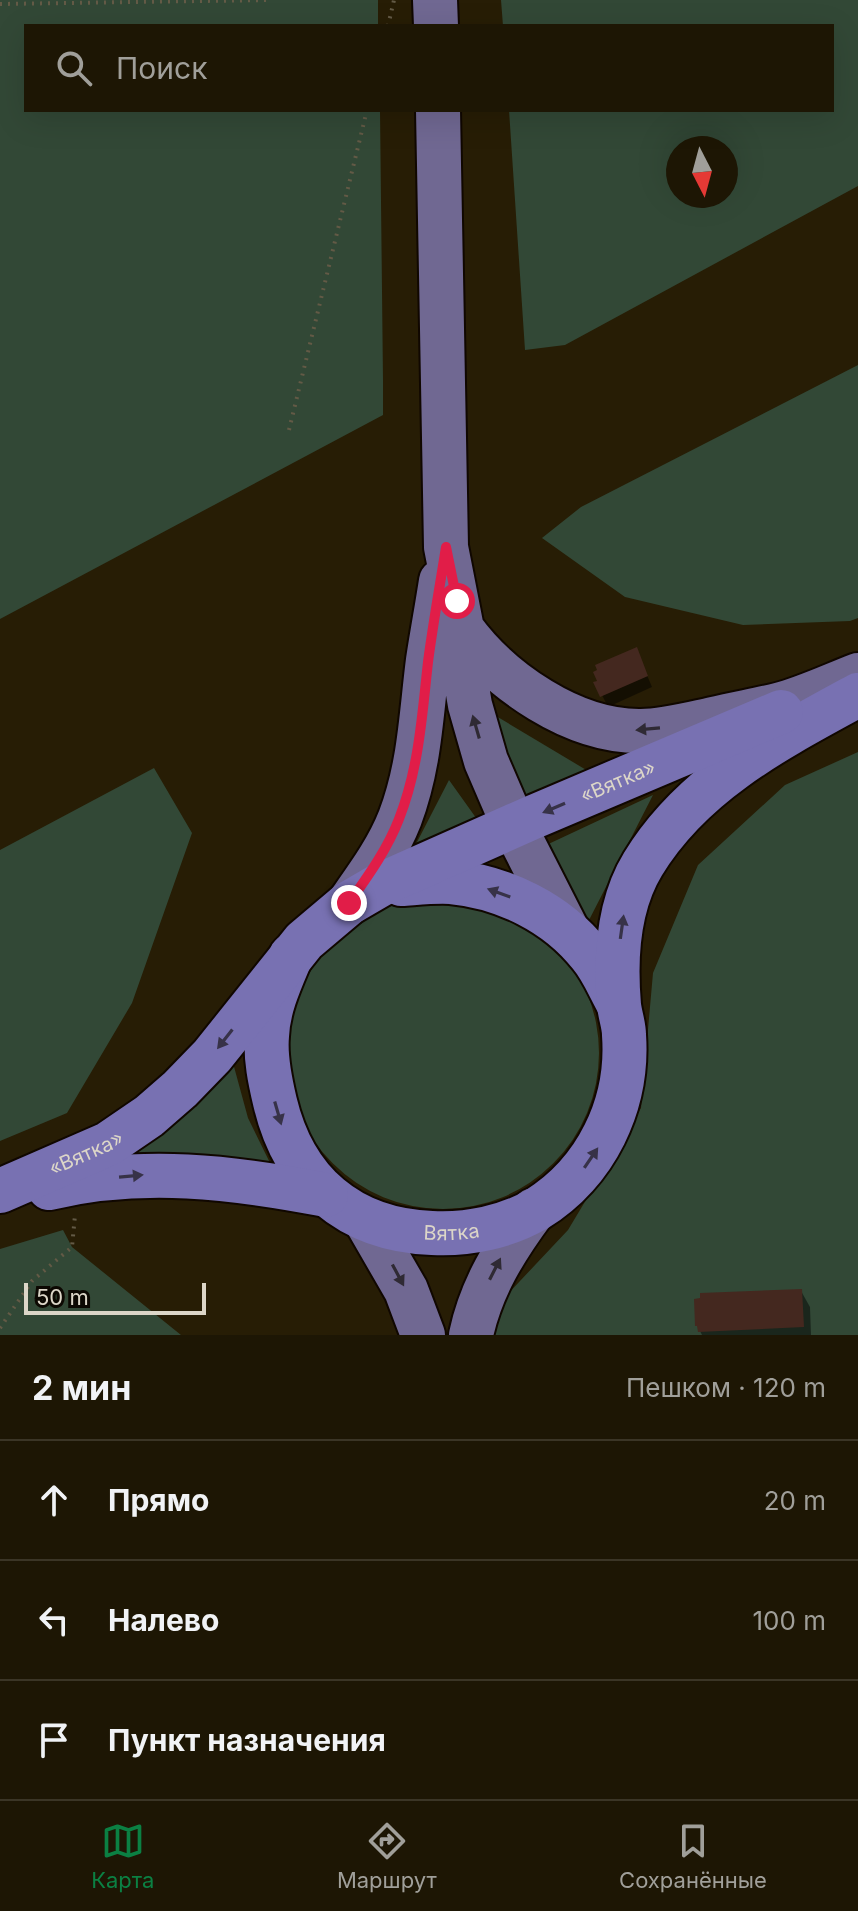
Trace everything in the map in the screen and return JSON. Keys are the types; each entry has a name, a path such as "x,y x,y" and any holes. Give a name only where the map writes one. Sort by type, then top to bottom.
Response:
{"highway":[{"name":"«Вятка»","path":"0,1191 108,1144 149,1116 212,1056 291,956 322,925 365,894 858,677"},
{"path":"534,1210 563,1190 580,1173 606,1133 617,1102 623,1071 624,1035 618,959 622,919 642,865 686,809 740,763 858,695"},
{"path":"365,894 449,882 493,890 531,906 567,930 592,957 620,1005"},
{"name":"«Вятка»","path":"291,956 275,994 266,1037 270,1081 278,1119 297,1162 326,1195 344,1209 365,1219"},
{"name":"«Вятка»","path":"0,1200 79,1181 149,1175 200,1175 326,1195"},
{"name":"Вятка","path":"365,1219 418,1233 446,1234 507,1223 534,1210"}],"main road":[{"path":"435,0 436,24"},
{"path":"438,112 446,547 462,629 463,664 470,705 486,761 514,826 567,930"},
{"path":"365,894 399,819 422,734 428,661 446,547"},
{"path":"462,629 491,664 522,688 564,712 607,728 641,731 687,724 779,704 858,677"},
{"path":"471,1335 487,1284 503,1253 534,1210"},
{"path":"365,1219 406,1290 423,1335"}],"path":[{"path":"0,4 268,0"},
{"path":"388,24 394,0"},
{"path":"289,430 367,112"},
{"path":"0,1328 32,1281 72,1247 79,1181"}],"green space":[{"path":"0,0 378,0 378,24 24,24 24,112 380,112 383,415 0,619"},
{"path":"501,0 858,0 858,186 565,345 525,350 509,112 834,112 834,24 503,24"},
{"path":"858,365 858,618 850,621 743,625 625,597 542,538 581,507"},
{"path":"496,716 603,780 525,806"},
{"path":"858,752 858,1335 483,1335 488,1315 568,1230 641,1108 653,973 698,865 785,785"},
{"path":"154,768 192,833 132,1003 67,1113 0,1141 0,850"},
{"path":"449,780 479,822 416,844"},
{"path":"653,795 587,924 542,847"},
{"path":"428,897 458,897 503,908 530,923 554,942 573,966 588,993 599,1038 599,1068 588,1113 573,1140 554,1164 530,1183 503,1198 458,1209 428,1209 398,1203 369,1191 344,1174 322,1152 305,1127 293,1098 287,1068 287,1038 293,1008 305,979 322,954 344,932 369,915 398,903"},
{"path":"230,1052 248,1118 273,1169 120,1157"},
{"path":"63,1230 72,1247 181,1335 0,1335 0,1249"}],"building":[{"path":"637,647 648,676 600,697 593,682 597,681 593,672 597,670 595,665"},
{"path":"802,1289 804,1327 698,1332 695,1326 694,1299 700,1298 700,1293"}],"route":[{"path":"349,903 380,859 399,819 411,781 422,734 428,661 446,547 457,601"}]}
